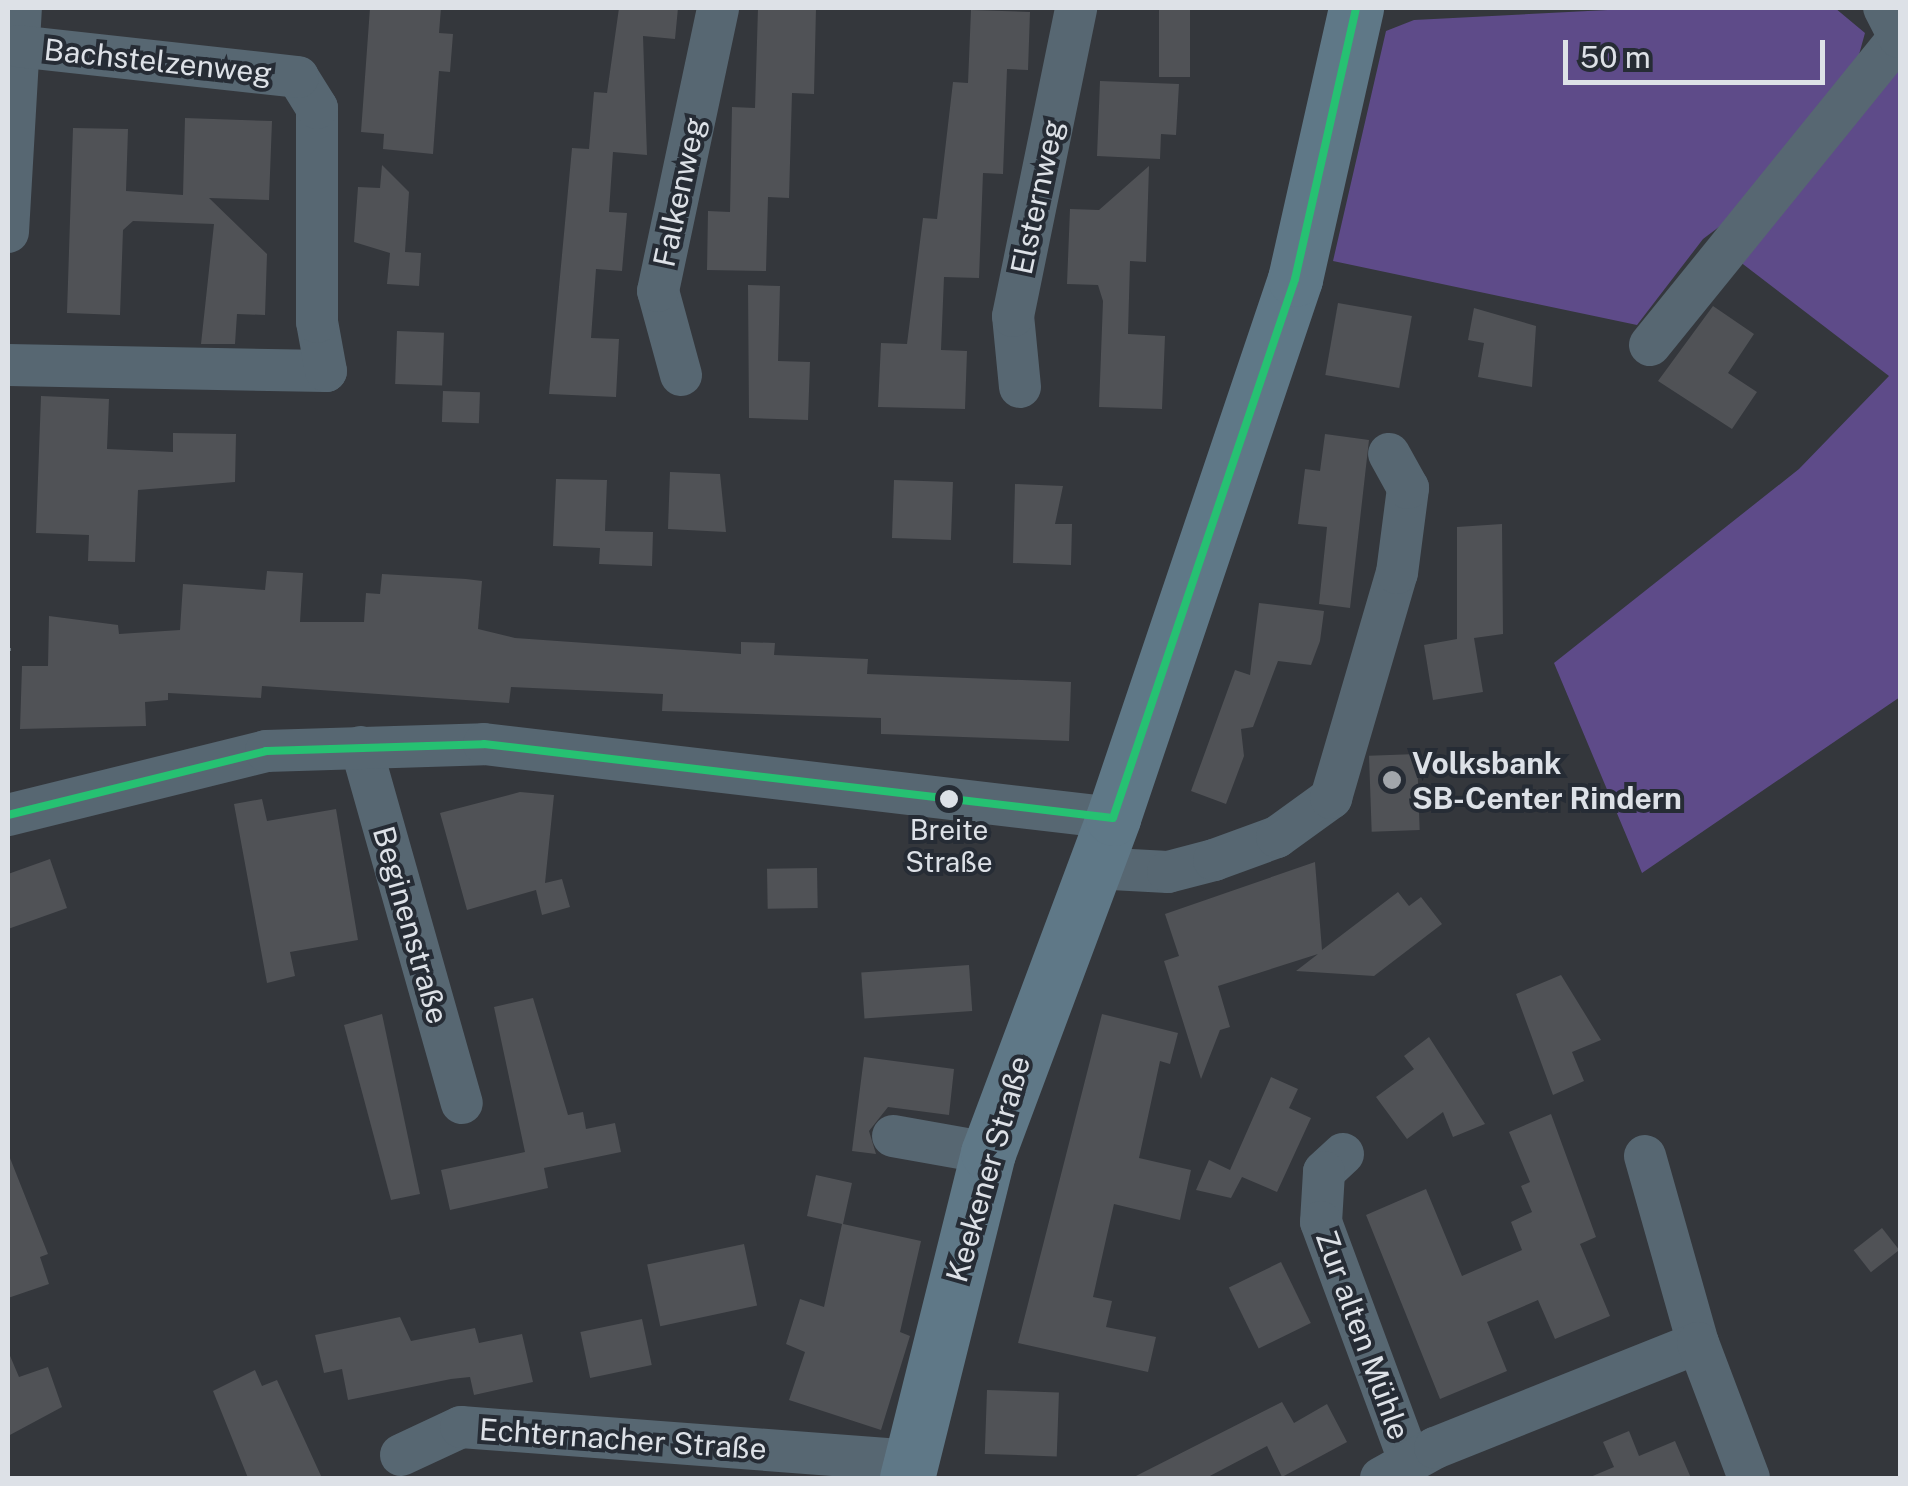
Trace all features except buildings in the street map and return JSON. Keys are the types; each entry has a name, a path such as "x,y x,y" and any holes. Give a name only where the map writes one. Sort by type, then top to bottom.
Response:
{"main road":[{"name":"Keekener Straße","path":"909,1470 988,1153 1113,818 1295,279 1356,8"}],"street":[{"name":"Falkenweg","path":"681,375 658,290 718,8"},
{"name":"Elsternweg","path":"1020,387 1013,316 1076,8"},
{"path":"1650,346 1900,38 1884,8"},
{"path":"8,232 19,27"},
{"name":"Bachstelzenweg","path":"8,365 326,370 317,322 317,108 298,78 19,27"},
{"path":"1093,868 1168,872 1214,860 1277,837 1331,798 1397,573 1408,488 1389,454"},
{"path":"8,815 266,752 484,744 1113,818"},
{"name":"Beginenstraße","path":"361,747 462,1103"},
{"path":"892,1136 988,1153"},
{"name":"Zur alten Mühle","path":"1342,1154 1324,1172 1321,1222 1395,1470 1698,1343"},
{"path":"1645,1156 1698,1343 1748,1478"},
{"name":"Echternacher Straße","path":"401,1455 460,1427 909,1470"}],"path":[{"path":"8,648 8,656"}],"shaded area":[{"path":"1647,8 1835,8 1865,33 1852,80 1768,190 1703,239 1637,325 1333,261 1386,31 1414,20"},
{"path":"1900,65 1900,697 1642,873 1554,663 1799,469 1889,376 1735,258"}],"transit line":[{"path":"1113,818 1295,279 1356,8"},
{"path":"8,815 266,751 484,744 1113,818"}],"place":[{"name":"Volksbank SB-Center Rindern","path":"1392,780"},
{"name":"Breite Straße","path":"949,799"}]}
